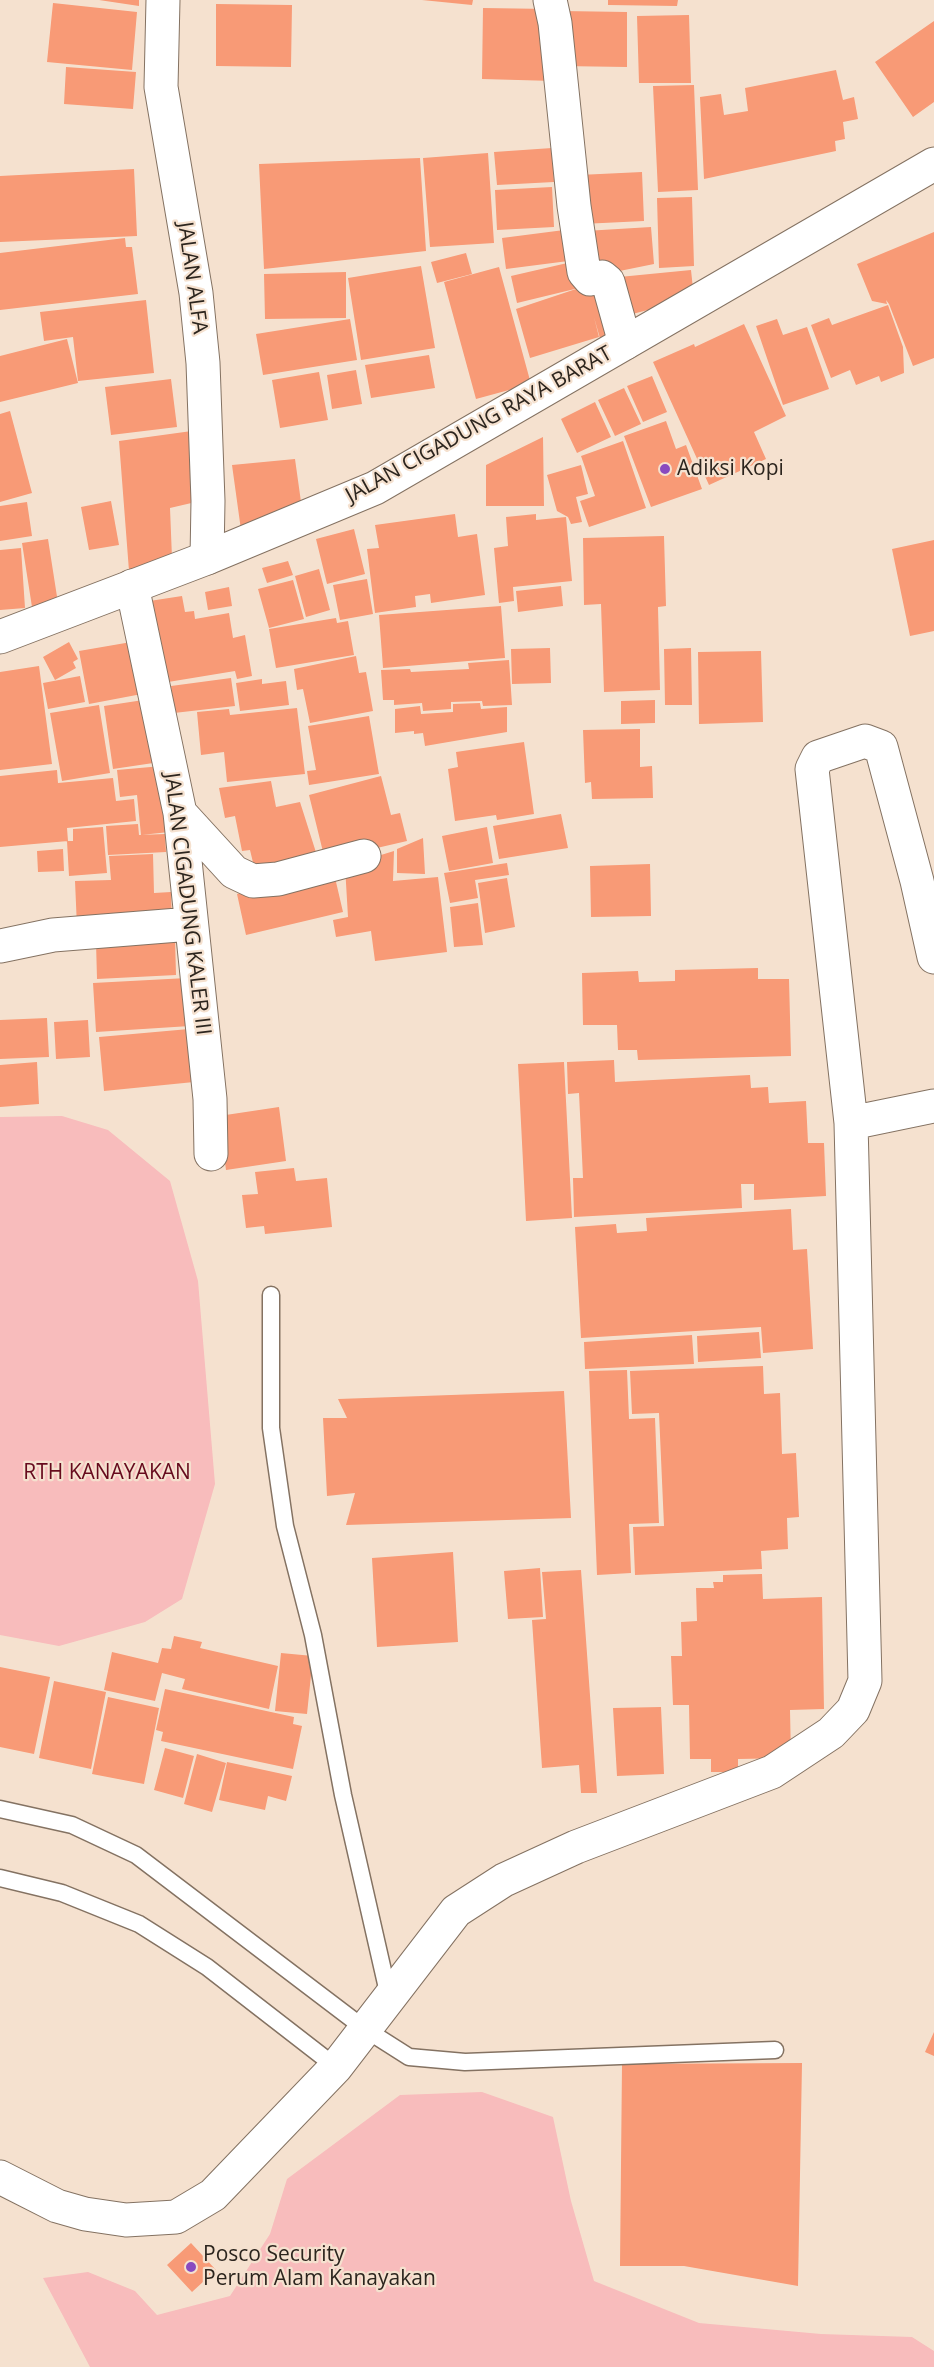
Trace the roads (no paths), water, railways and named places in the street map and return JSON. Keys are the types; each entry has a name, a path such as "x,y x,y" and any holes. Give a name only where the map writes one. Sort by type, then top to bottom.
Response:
{"street":[{"name":"JALAN ALFA","path":"163,0 161,87 196,293 203,363 208,501 207,558"},
{"path":"550,0 557,43 573,206 585,272 590,279 602,277 608,282 625,343"},
{"name":"JALAN CIGADUNG RAYA BARAT","path":"0,637 207,558 375,488 934,164"},
{"name":"JALAN CIGADUNG KALER III","path":"132,586 180,813 210,1099 211,1154"},
{"path":"0,2177 57,2206 126,2220 176,2217 213,2195 336,2067 456,1911 504,1880 576,1847 772,1772 831,1733 853,1710 865,1681 851,1123 812,769 818,757 865,741 881,747 917,881 934,957"},
{"path":"180,813 234,872 253,880 278,879 364,856"},
{"path":"0,946 53,935 191,924"},
{"path":"851,1123 934,1106"}],"lane":[{"path":"271,1295 272,1428 285,1526 313,1635 343,1795 389,1997"},
{"path":"0,1809 72,1825 136,1855 365,2029 409,2058 465,2062 775,2050"},
{"path":"0,1878 62,1893 139,1924 207,1967 336,2067"}],"place":[{"name":"Adiksi Kopi","path":"665,469"},
{"name":"Posco Security Perum Alam Kanayakan","path":"191,2267"}],"park label":[{"name":"RTH KANAYAKAN","path":"107,1473"}]}
